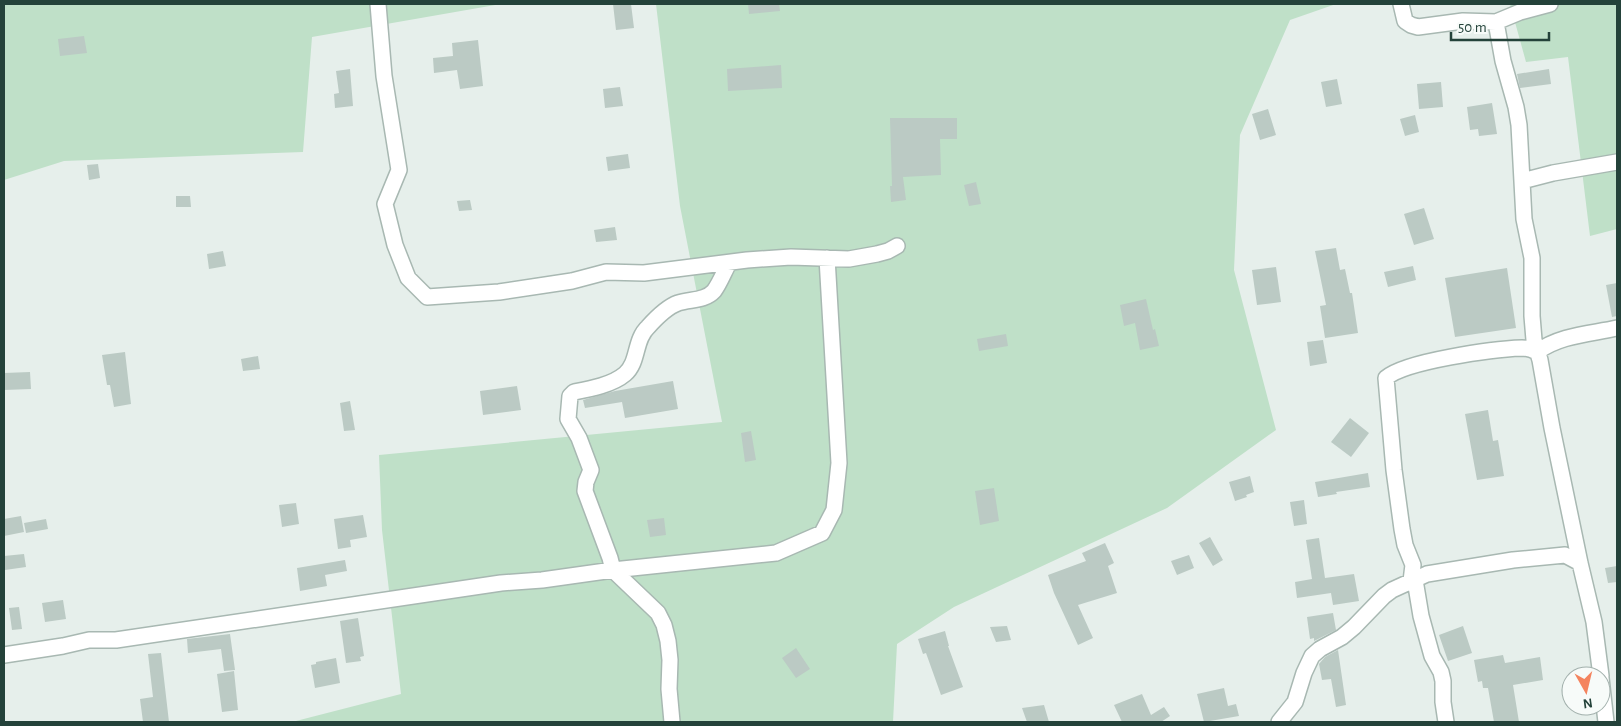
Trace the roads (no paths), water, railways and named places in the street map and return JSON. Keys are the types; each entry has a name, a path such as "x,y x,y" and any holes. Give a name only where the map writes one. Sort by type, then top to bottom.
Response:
{"street":[{"path":"378,4 384,76 399,170 385,204 395,245 408,278 426,297 499,292 572,281 606,272 644,273 791,256 849,259 877,254 897,246"},
{"path":"1401,4 1405,20 1411,25 1418,27 1463,21 1496,22 1520,12 1550,4"},
{"path":"1496,22 1505,70 1516,107 1519,126 1524,219 1532,258 1532,346 1594,622 1600,666"},
{"path":"1522,182 1617,162"},
{"path":"4,655 64,646 89,640 116,640 501,583 776,553 822,533 834,510 839,463 827,258"},
{"path":"672,722 669,689 670,660 664,625 658,613 613,570 585,491 590,470 579,438 568,419 570,396 574,392 617,380 626,374 632,366 639,338 646,328 670,307 706,297 714,291 729,263"},
{"path":"1446,722 1441,672 1432,656 1421,616 1416,575 1405,545 1394,470 1385,384 1386,378 1390,374 1414,366 1446,358 1547,345 1558,340 1617,328"},
{"path":"1279,722 1295,702 1304,673 1312,656 1320,649 1342,637 1384,596 1416,575 1556,555 1565,555 1580,563"}]}
